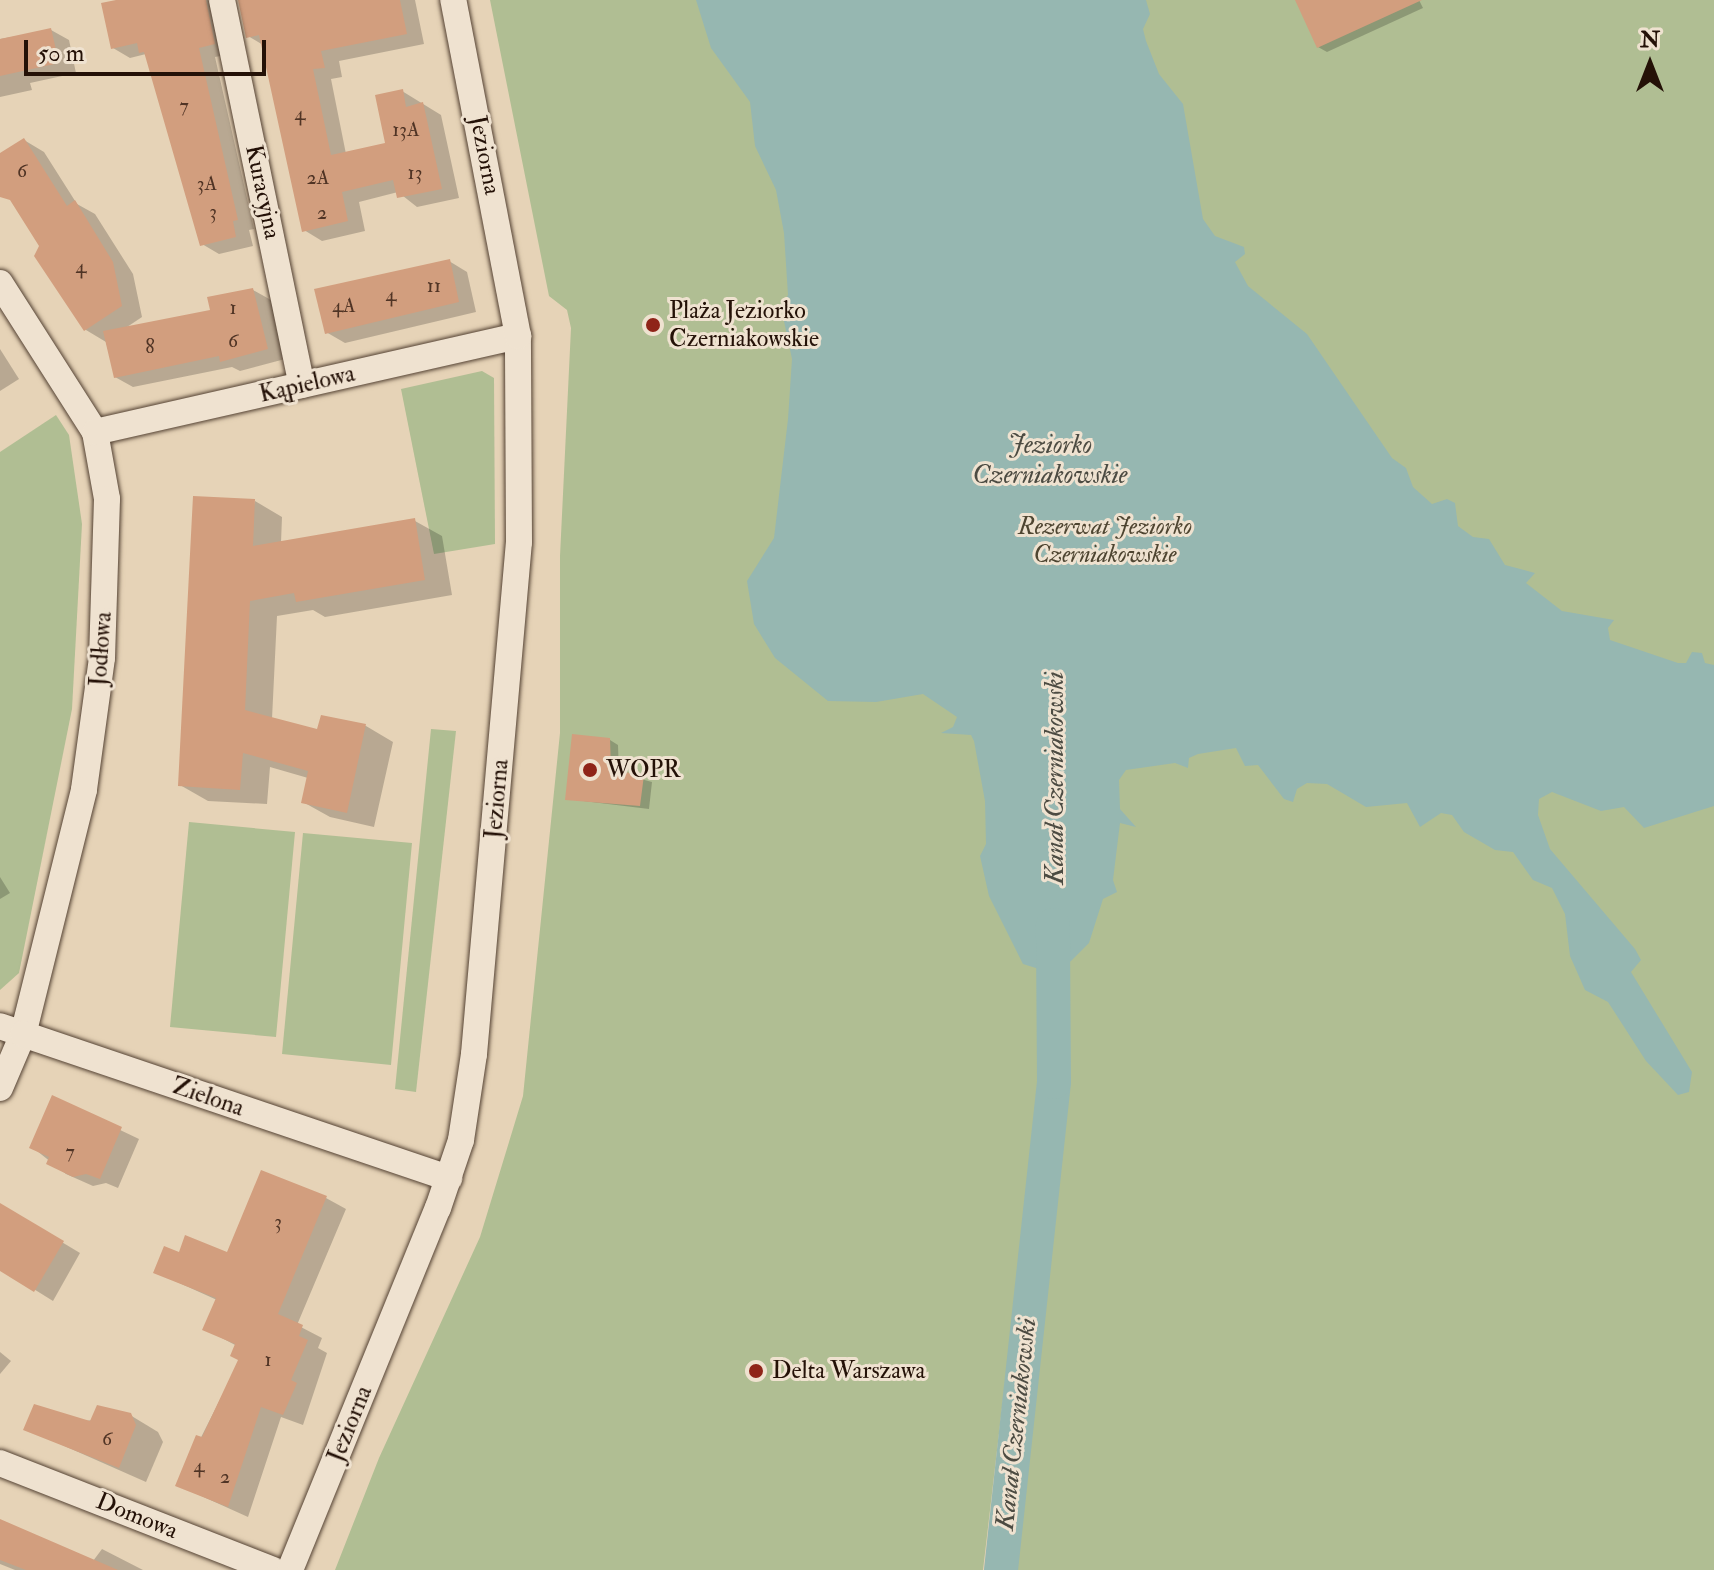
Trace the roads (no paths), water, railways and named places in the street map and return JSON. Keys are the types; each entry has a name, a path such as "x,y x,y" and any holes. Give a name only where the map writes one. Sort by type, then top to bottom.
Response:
{"street":[{"name":"Kuracyjna","path":"222,0 302,385"},
{"name":"Jeziorna","path":"290,1570 449,1178 474,1054 519,542 518,336 453,0"},
{"name":"Jodłowa","path":"0,283 95,432 107,511 95,724 67,876 12,1030"},
{"name":"Kąpielowa","path":"95,432 518,336"},
{"name":"Zielona","path":"12,1030 449,1178"},
{"path":"0,1088 12,1030"},
{"name":"Domowa","path":"0,1463 273,1570"}],"water":[{"name":"Jeziorko Czerniakowskie","path":"696,0 1146,0 1150,14 1143,29 1146,41 1159,74 1183,104 1203,219 1215,236 1244,247 1245,254 1235,262 1248,286 1307,334 1392,458 1406,468 1413,487 1432,504 1447,499 1455,503 1458,526 1473,537 1489,539 1505,565 1535,573 1526,583 1562,611 1614,620 1608,628 1610,640 1678,663 1686,663 1692,652 1702,653 1705,663 1714,665 1714,806 1644,828 1624,807 1601,811 1552,792 1539,799 1538,815 1550,849 1641,960 1631,972 1692,1072 1689,1092 1678,1095 1646,1061 1608,1002 1585,990 1570,956 1565,914 1552,888 1533,880 1513,852 1495,850 1464,832 1452,815 1441,813 1420,827 1407,803 1366,807 1327,784 1307,783 1297,789 1293,802 1284,799 1258,765 1245,766 1236,748 1198,754 1189,758 1188,768 1175,763 1126,770 1119,780 1120,809 1136,827 1120,823 1113,880 1117,892 1103,899 1089,943 1071,961 1052,973 1023,964 989,896 980,856 986,844 985,801 974,741 971,735 941,733 953,727 957,717 923,694 876,702 828,701 775,658 754,624 747,581 774,538 788,419 792,359 781,307 788,295 784,233 776,190 755,146 750,102 711,48"}],"waterway":[{"name":"Kanał Czerniakowski","path":"1001,1570 1054,1082 1053,925"}],"place":[{"name":"Plaża Jeziorko Czerniakowskie","path":"653,325"},
{"name":"WOPR","path":"590,770"},
{"name":"Delta Warszawa","path":"756,1371"}],"park label":[{"name":"Rezerwat Jeziorko Czerniakowskie","path":"1105,541"}]}
